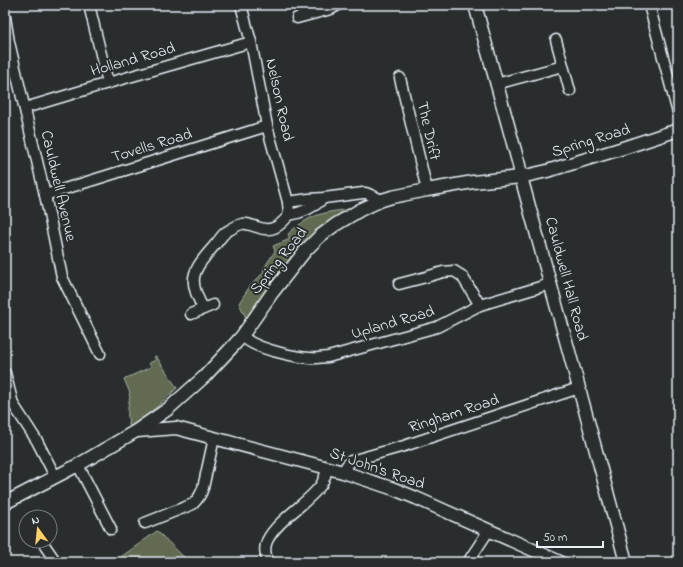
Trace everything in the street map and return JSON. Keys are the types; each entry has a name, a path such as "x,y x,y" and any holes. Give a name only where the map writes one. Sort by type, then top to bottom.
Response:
{"street":[{"path":"89,5 108,83"},
{"name":"Nelson Road","path":"241,5 251,42 267,126 288,202 289,215"},
{"path":"297,18 331,9 338,5"},
{"name":"Cauldwell Hall Road","path":"475,5 626,562"},
{"path":"650,5 678,113"},
{"name":"Cauldwell Avenue","path":"5,18 7,42 25,108 62,277 100,354"},
{"path":"556,40 570,91"},
{"name":"Holland Road","path":"25,108 251,42"},
{"path":"496,84 563,66"},
{"name":"The Drift","path":"400,78 427,190"},
{"name":"Tovells Road","path":"45,195 267,126"},
{"name":"Spring Road","path":"5,503 78,465 136,431 168,409 204,377 242,336 272,293 305,251 320,236 360,210 382,200 427,190 521,177 550,170 678,130"},
{"path":"288,202 363,193 382,200"},
{"path":"203,309 196,292 194,276 201,261 225,233 235,226 243,224 261,229 274,229 282,224 289,215 299,214 317,205 324,198"},
{"path":"398,284 443,272 454,271 462,276 480,305"},
{"name":"Upland Road","path":"242,336 251,343 273,351 297,357 320,358 337,355 437,327 480,305 550,284"},
{"path":"191,314 213,305"},
{"path":"5,373 9,405 37,441 55,476"},
{"name":"Ringham Road","path":"343,472 351,461 404,446 579,388"},
{"path":"168,409 169,417 172,424 176,428"},
{"name":"St John's Road","path":"136,431 176,428 343,472 406,494 560,562"},
{"path":"145,523 193,504 198,499 203,488 214,438"},
{"path":"78,465 111,529"},
{"path":"268,562 265,549 267,541 274,531 320,486 327,468"},
{"path":"468,562 489,530"},
{"path":"47,549 56,562"}],"green space":[{"path":"356,209 309,238 246,318 239,303 250,286 263,273 264,268 275,251 273,246 290,239 288,234 294,228 314,216"},
{"path":"156,356 177,388 158,406 130,428 128,420 128,405 130,393 124,379 151,367 149,363 156,360 154,357"},
{"path":"157,531 189,562 114,562"}]}
